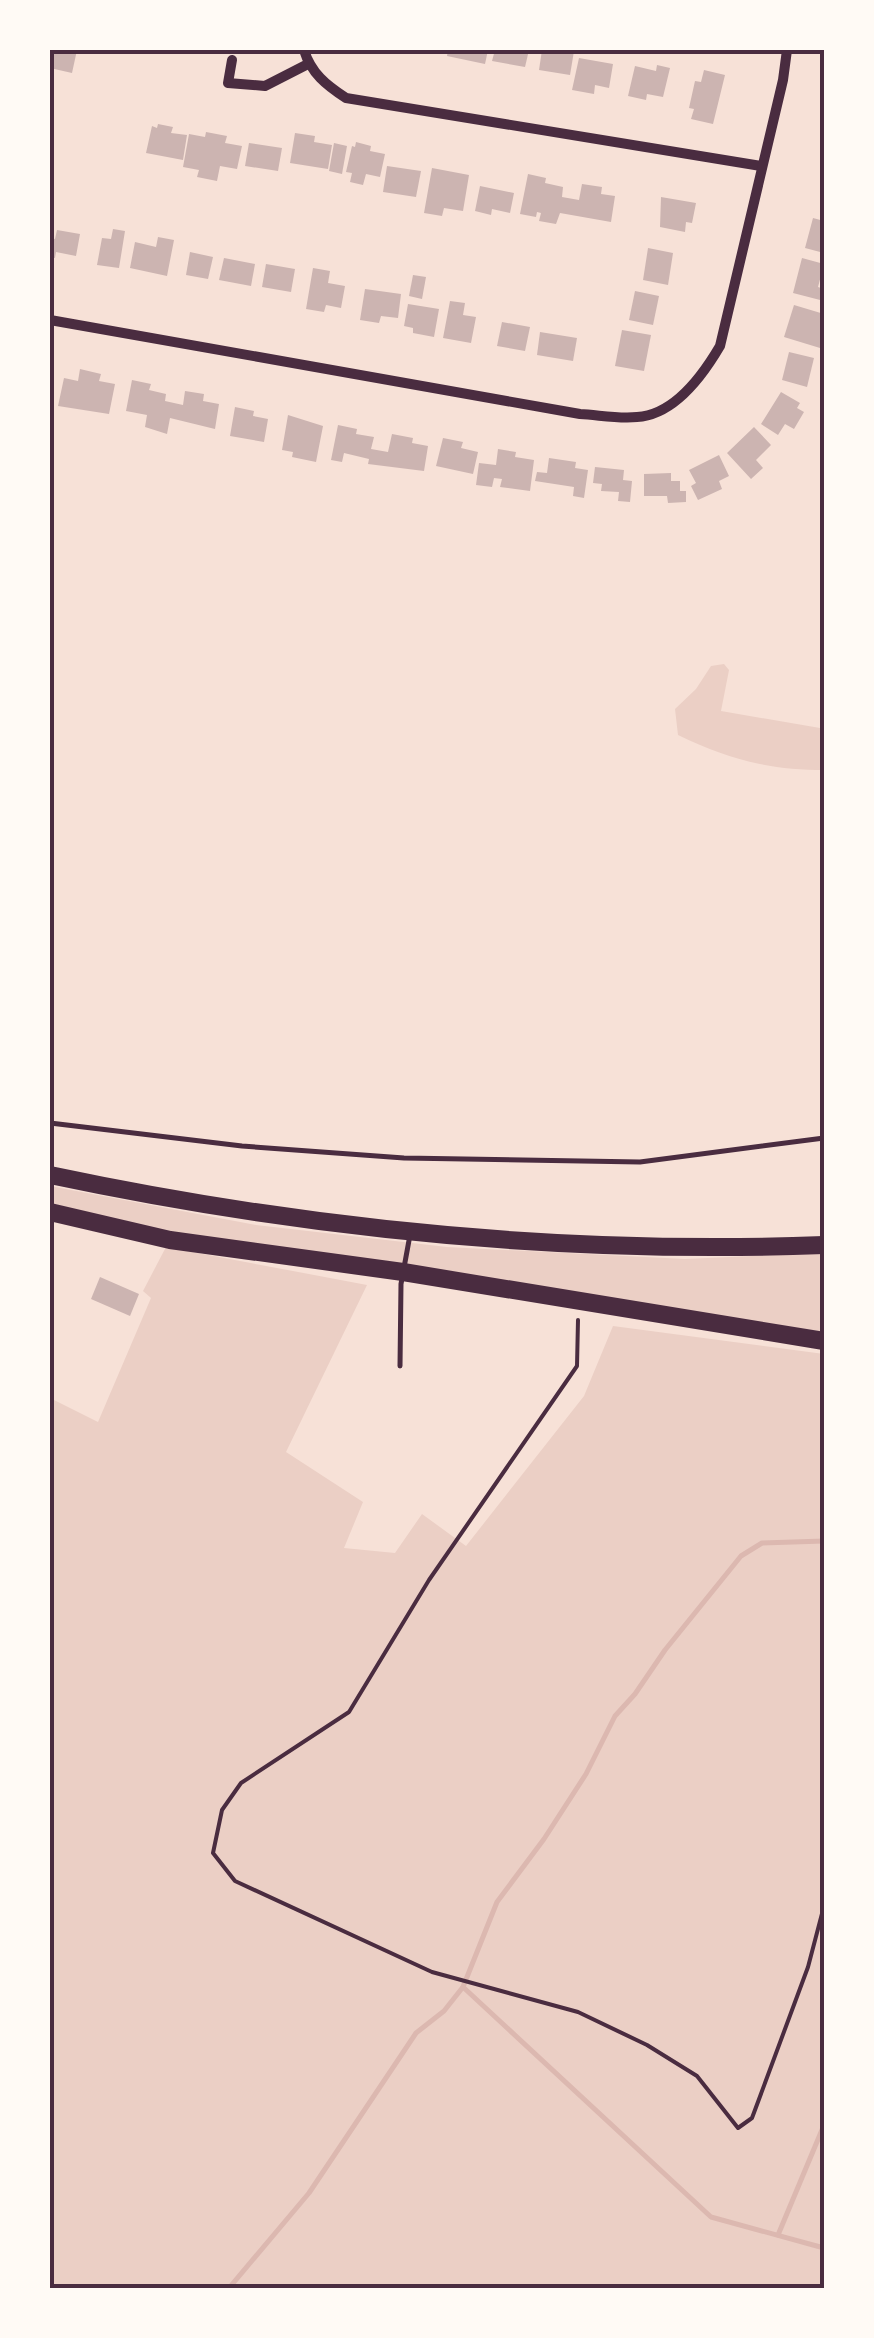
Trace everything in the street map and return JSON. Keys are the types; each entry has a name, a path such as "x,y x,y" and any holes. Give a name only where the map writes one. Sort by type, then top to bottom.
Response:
{"highway":[{"path":"50,1176 245,1212 410,1234 676,1247 824,1245"},
{"path":"50,1212 170,1240 403,1272 824,1342"}],"street":[{"path":"304,50 308,64 320,79 346,98 761,166"},
{"path":"50,320 580,414 640,418 662,411 686,391 720,346 784,80 786,50"},
{"path":"225,97 232,60"},
{"path":"228,83 265,86 308,64"}],"lane":[{"path":"50,1122 242,1146 404,1158 640,1162 824,1138"},
{"path":"400,1366 398,1316 410,1234"}],"path":[{"path":"578,1300 576,1366 429,1580 349,1712 241,1783 222,1810 213,1853 235,1881 432,1972 578,2012 647,2045 697,2076 738,2128 752,2118 808,1967 824,1906"}],"shaded area":[{"path":"724,664 729,670 721,711 820,728 824,701 824,770 749,762 678,735 675,709 696,689 711,666"},
{"path":"50,1186 256,1225 447,1247 685,1259 824,1253 824,1332 160,1230 50,1203"},
{"path":"166,1247 367,1285 286,1452 363,1502 344,1548 395,1553 422,1514 466,1546 584,1396 613,1326 824,1354 824,2288 50,2288 50,1398 98,1422 151,1298 143,1291"}],"building":[{"path":"53,50 77,50 72,73 50,68"},
{"path":"448,50 488,50 485,64 447,56"},
{"path":"495,50 529,50 525,67 492,61"},
{"path":"542,50 574,51 570,75 539,70"},
{"path":"579,58 613,64 609,88 595,85 594,94 572,90"},
{"path":"657,65 670,68 663,97 647,94 646,100 628,96 635,66 656,71"},
{"path":"704,70 725,75 713,124 691,119 694,109 689,108 695,81 701,82"},
{"path":"158,124 173,127 171,133 187,135 183,160 146,153 152,126 157,128"},
{"path":"206,132 227,136 225,143 242,146 237,169 220,166 217,181 197,177 199,170 183,167 189,134 205,137"},
{"path":"295,133 315,136 314,142 332,145 328,169 290,163"},
{"path":"356,142 385,154 380,177 366,174 363,185 350,182 352,173 346,172"},
{"path":"249,143 282,148 278,171 245,166"},
{"path":"334,143 347,146 342,174 329,171"},
{"path":"387,166 421,171 416,197 383,192"},
{"path":"432,168 469,175 463,211 444,208 442,216 424,213"},
{"path":"528,174 563,187 562,197 579,200 582,184 602,187 601,194 615,196 611,222 560,213 556,224 539,221 541,213 537,212 536,217 520,214"},
{"path":"480,186 514,193 510,213 492,209 491,215 475,211"},
{"path":"661,197 696,203 692,223 686,222 685,232 660,227"},
{"path":"813,218 824,221 824,253 805,248"},
{"path":"113,229 125,231 119,268 97,265 102,238 111,239"},
{"path":"57,230 80,234 76,256 56,252 55,258 50,257 50,238 55,239"},
{"path":"158,237 174,240 167,276 130,268 135,242 156,247"},
{"path":"648,248 673,253 668,285 643,280"},
{"path":"190,252 213,257 208,279 186,275"},
{"path":"224,258 255,264 251,286 219,280"},
{"path":"802,258 824,264 818,287 824,289 824,301 793,293"},
{"path":"266,264 295,269 291,292 262,287"},
{"path":"313,268 330,271 328,283 345,286 341,308 326,305 324,312 306,309"},
{"path":"413,275 426,277 422,299 409,296"},
{"path":"365,289 401,294 398,318 381,316 379,323 360,320"},
{"path":"635,291 659,296 653,325 629,320"},
{"path":"450,301 465,303 463,315 476,317 471,343 443,338"},
{"path":"408,304 439,309 434,337 413,333 413,328 404,326"},
{"path":"794,305 824,314 820,348 784,337"},
{"path":"502,322 530,327 525,351 497,346"},
{"path":"622,330 651,335 644,371 615,366"},
{"path":"540,332 577,338 573,361 537,355"},
{"path":"789,352 814,358 807,387 782,380"},
{"path":"80,369 101,374 99,381 115,384 109,414 58,406 64,378 78,381"},
{"path":"132,380 151,384 149,390 166,394 165,401 183,405 185,391 204,394 203,401 219,404 215,429 170,418 167,434 145,427 147,415 126,411"},
{"path":"781,392 800,403 797,408 804,412 794,429 785,424 778,435 761,424"},
{"path":"235,407 268,419 264,442 230,436"},
{"path":"288,415 323,426 316,462 292,457 293,452 282,450"},
{"path":"338,425 374,437 371,449 388,452 392,434 428,446 424,471 368,464 369,459 344,453 342,462 331,460"},
{"path":"754,427 771,445 756,460 763,468 751,479 727,453"},
{"path":"443,438 463,442 461,448 478,452 473,474 436,466"},
{"path":"498,449 534,460 530,491 500,487 502,479 494,478 492,487 476,485 479,463 496,465"},
{"path":"719,455 729,476 719,481 722,489 698,500 689,470"},
{"path":"549,458 576,462 575,468 588,470 584,498 573,496 574,487 535,481 537,472 547,473"},
{"path":"595,467 624,470 623,480 632,481 630,502 618,501 619,492 601,491 602,484 593,483"},
{"path":"671,473 671,481 680,481 680,491 686,491 686,502 668,503 667,496 644,496 644,474"},
{"path":"100,1277 139,1294 130,1316 91,1299"}],"waterway":[{"path":"229,2288 309,2193 416,2033 444,2011 463,1987 497,1902 586,1774 615,1716 665,1650 741,1556 762,1543 824,1541"},
{"path":"463,1987 711,2217 824,2248"},
{"path":"778,2235 824,2125"}]}
